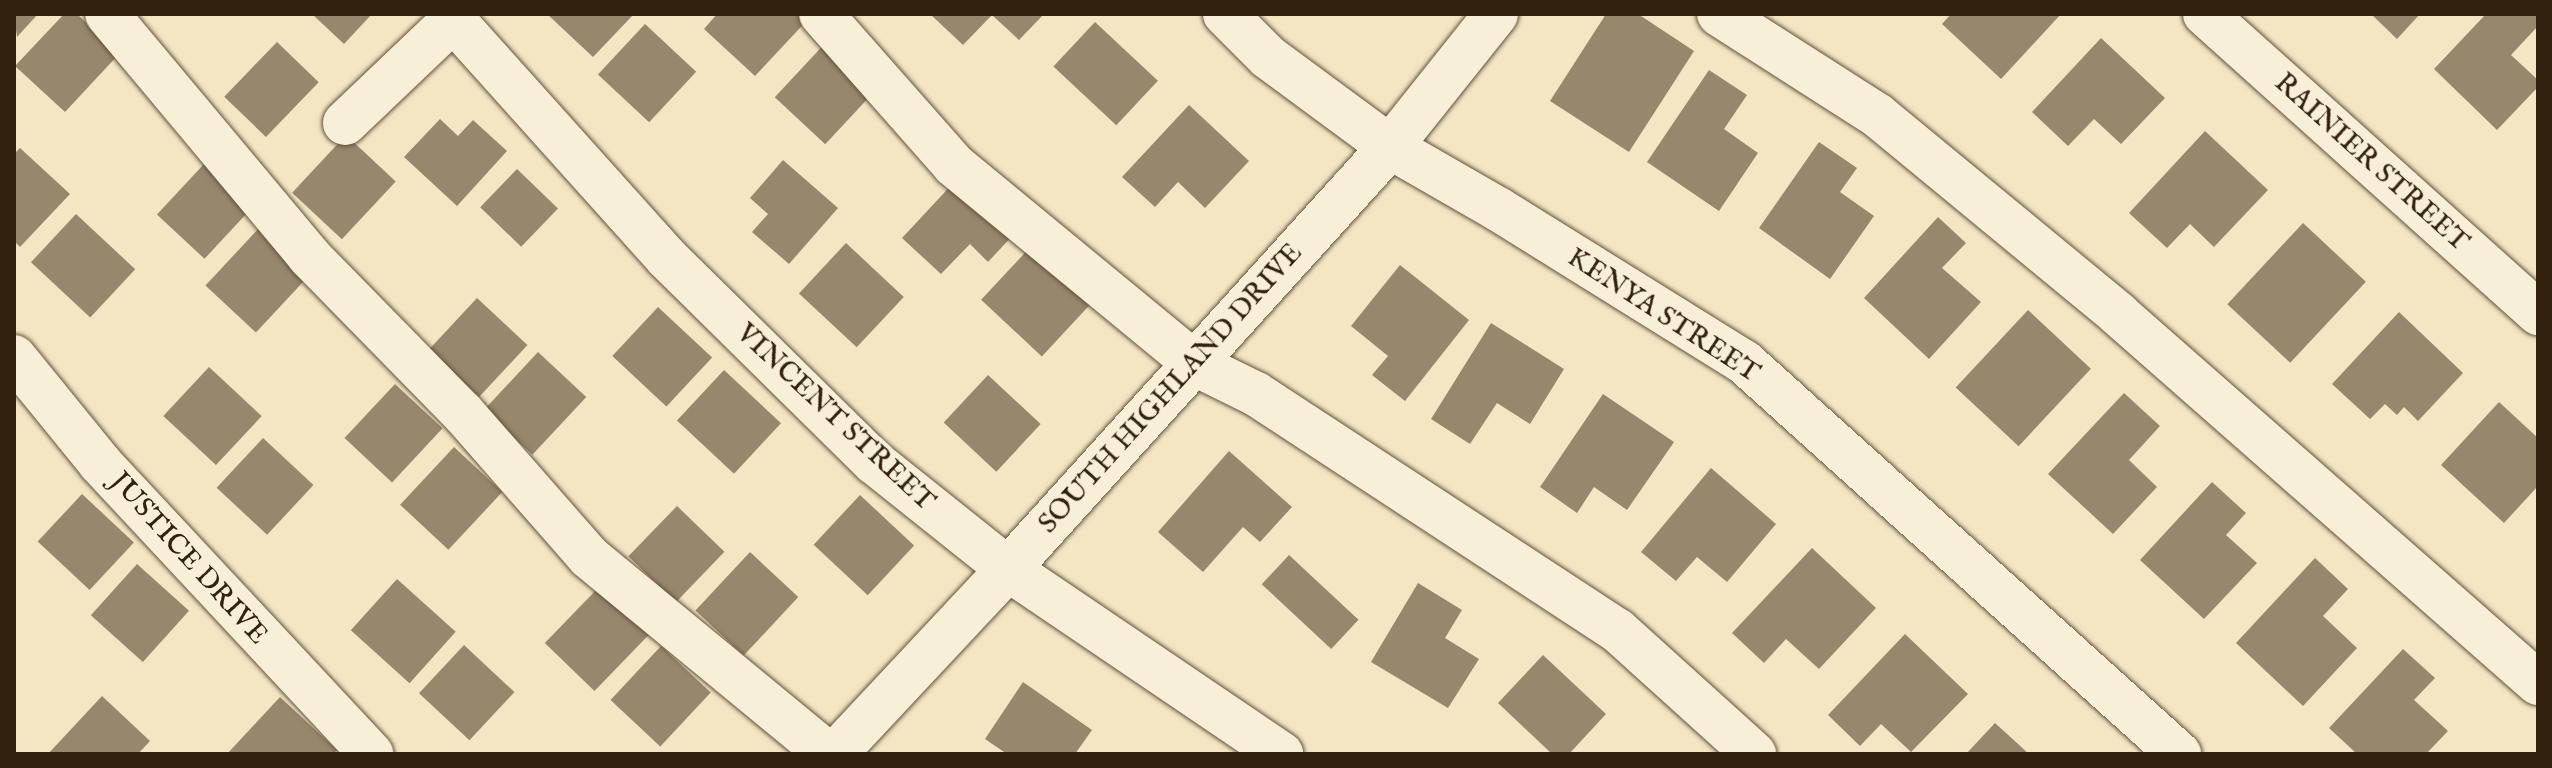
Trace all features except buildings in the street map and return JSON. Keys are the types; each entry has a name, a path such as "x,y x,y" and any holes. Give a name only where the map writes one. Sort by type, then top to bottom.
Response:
{"street":[{"path":"107,14 309,256 463,413 589,557 828,754"},
{"path":"821,14 954,165 1195,364 1256,394 1617,630 1754,754"},
{"name":"KENYA STREET","path":"1225,14 1268,57 1390,147 1498,209 1744,362 2179,754"},
{"name":"SOUTH HIGHLAND DRIVE","path":"835,754 1008,569 1390,147 1496,14"},
{"path":"1719,14 1877,115 2118,314 2538,683"},
{"name":"RAINIER STREET","path":"2205,14 2538,313"},
{"path":"345,123 450,17"},
{"name":"VINCENT STREET","path":"450,17 667,258 874,462 1008,569 1281,754"},
{"name":"JUSTICE DRIVE","path":"14,357 100,463 371,754"}]}
